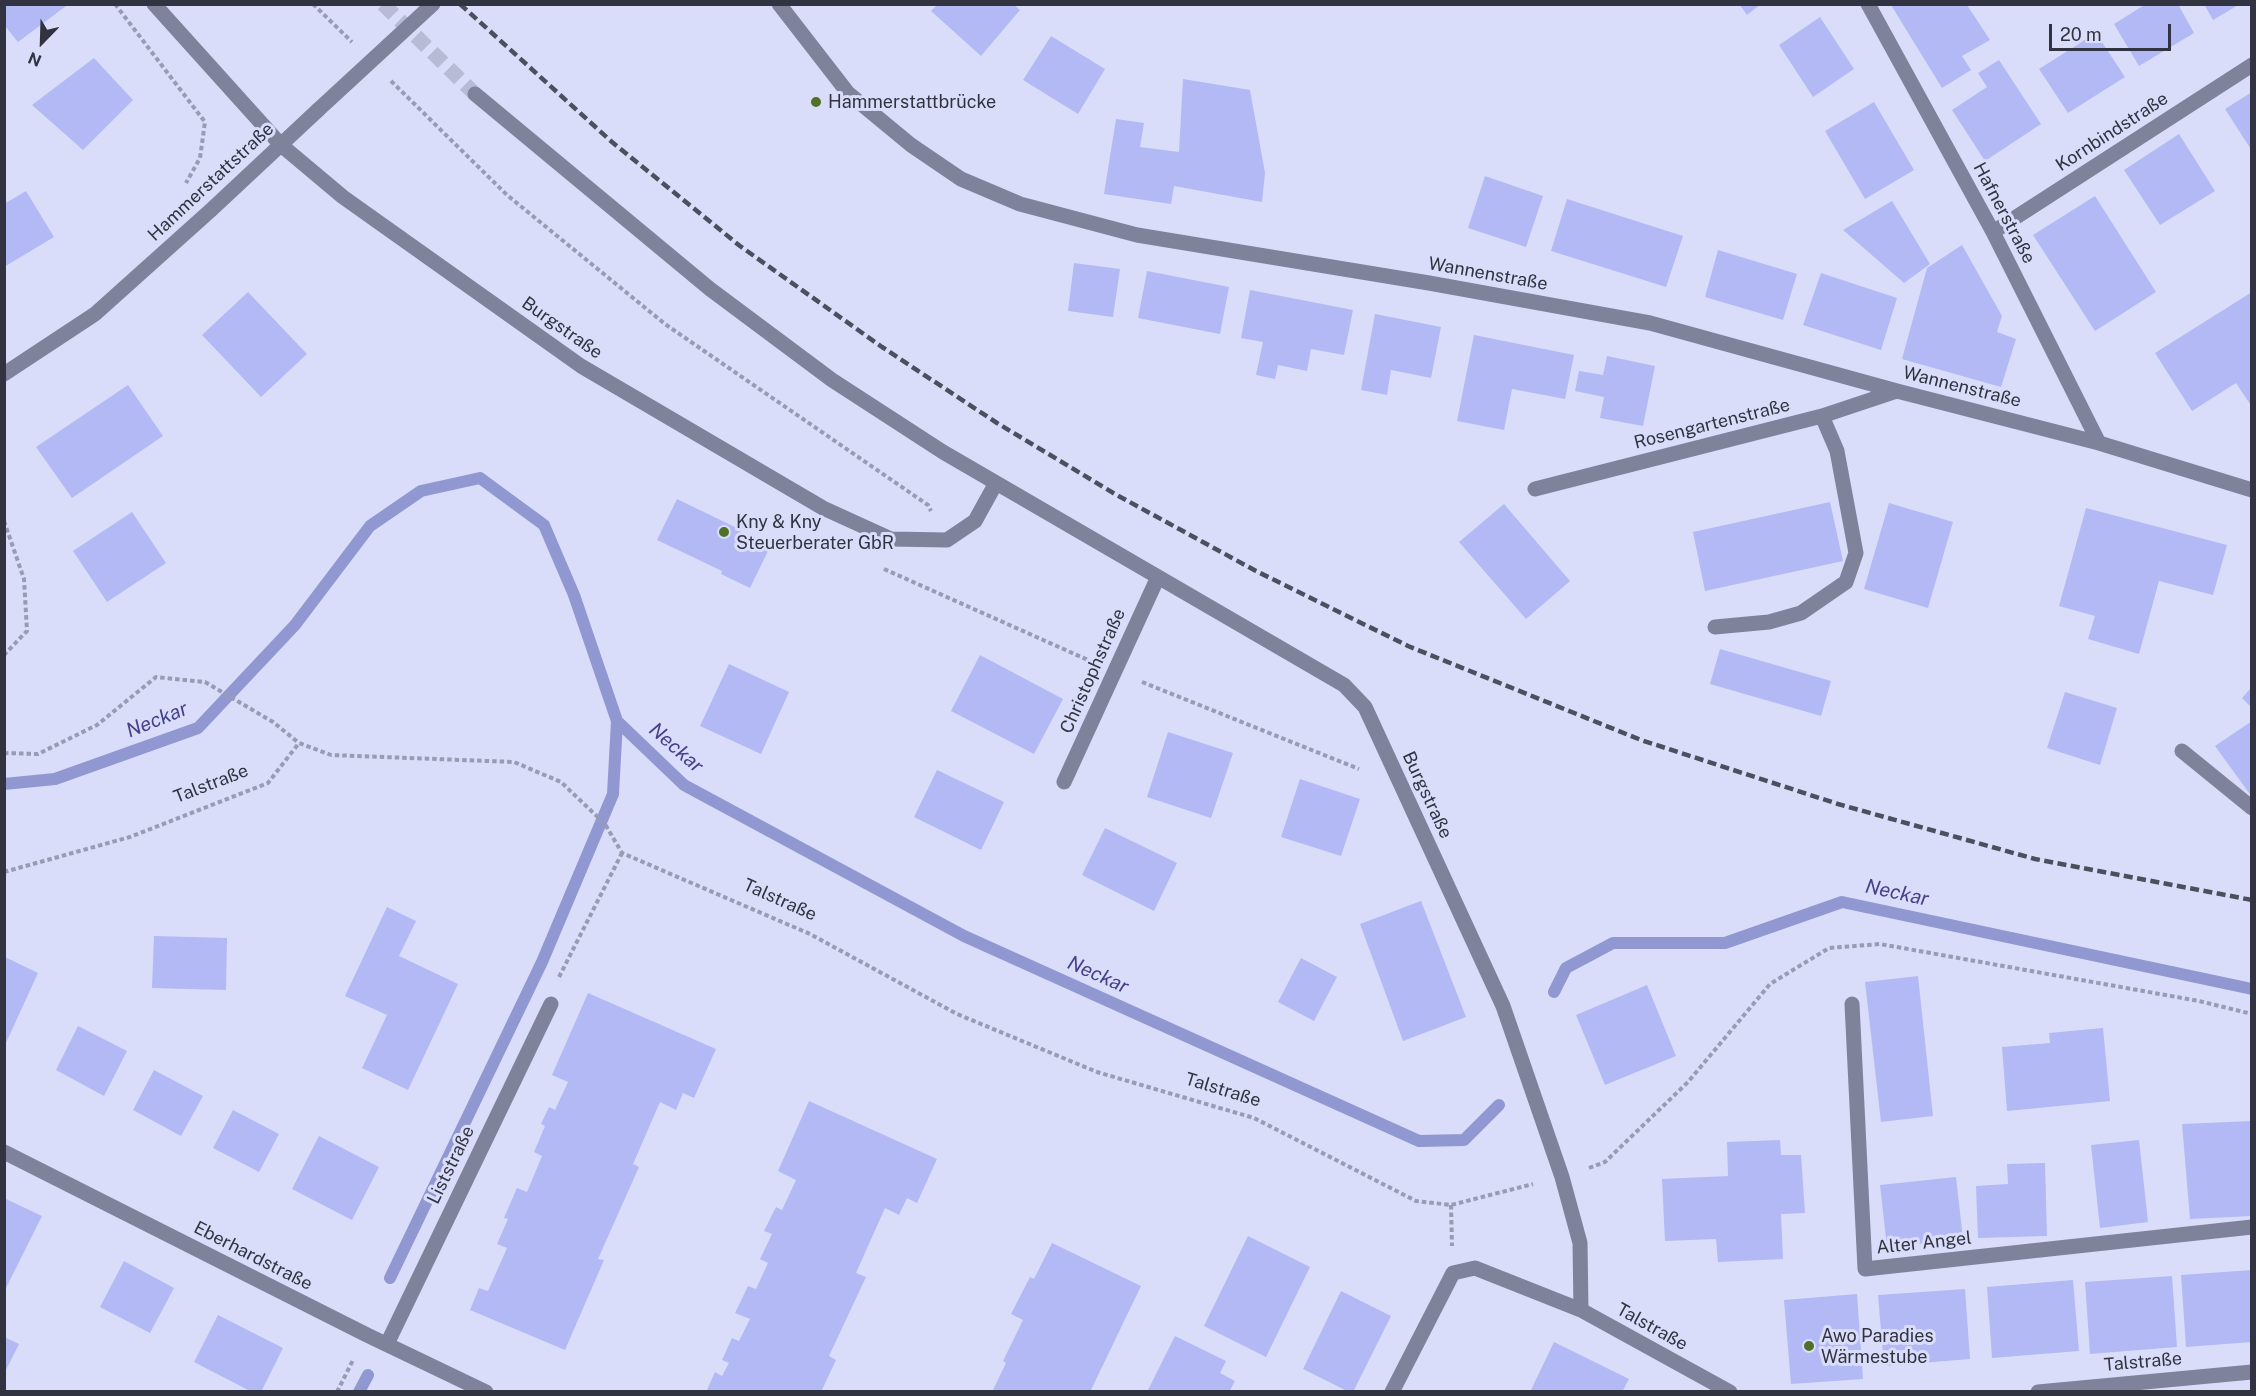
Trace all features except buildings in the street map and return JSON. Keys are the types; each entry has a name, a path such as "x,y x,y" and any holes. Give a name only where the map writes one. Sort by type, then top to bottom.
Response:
{"street":[{"name":"Burgstraße","path":"154,4 281,145 344,197 581,366 823,508 891,538 947,540"},
{"name":"Hammerstattstraße","path":"4,374 95,314 433,4"},
{"name":"Wannenstraße","path":"778,4 848,93 910,146 961,179 1020,204 1137,235 1429,283 1650,323 1897,391 2099,443 2252,490"},
{"name":"Hafnerstraße","path":"1868,4 1993,232 2099,443"},
{"name":"Kornbindstraße","path":"1993,232 2252,64"},
{"name":"Burgstraße","path":"476,94 719,296 832,380 943,453 1344,685 1365,707 1503,1006 1562,1177 1580,1243 1581,1310"},
{"name":"Rosengartenstraße","path":"1534,489 1821,416 1897,391"},
{"path":"1715,627 1769,622 1801,613 1846,582 1856,553 1837,451 1821,416"},
{"path":"947,540 975,520 996,483"},
{"name":"Christophstraße","path":"1064,782 1158,576"},
{"path":"2182,750 2252,808"},
{"name":"Liststraße","path":"387,1344 551,1004"},
{"name":"Alter Angel","path":"1852,1004 1865,1269 2252,1227"},
{"name":"Eberhardstraße","path":"4,1152 367,1335 486,1392"},
{"name":"Talstraße","path":"1453,1273 1475,1268 1581,1310 1731,1392"},
{"path":"1392,1392 1453,1273"},
{"name":"Talstraße","path":"2038,1392 2252,1372"}],"path":[{"path":"115,4 205,122 200,158 186,183"},
{"path":"314,4 356,46"},
{"path":"389,79 507,195 665,324 928,505 947,540"},
{"path":"4,521 24,579 27,631 4,655"},
{"path":"4,753 38,754 87,730 97,725 156,677 206,682 273,722 300,743 331,755 514,762 561,782 605,824 622,853 557,981 551,1004"},
{"name":"Talstraße","path":"4,872 130,837 268,783 300,743"},
{"name":"Talstraße","path":"622,853 810,934 957,1014 1097,1072 1254,1118 1416,1201 1451,1205 1562,1177 1605,1162 1688,1082 1770,984 1829,948 1880,944 2199,1001 2252,1014"},
{"path":"1451,1205 1453,1273"},
{"path":"337,1392 367,1335"}],"waterway":[{"name":"Neckar","path":"4,784 55,779 198,728 295,625 370,526 421,491 480,478 544,525 574,595 617,721 684,785 964,936 1419,1141 1464,1140 1499,1105"},
{"path":"390,1278 542,962 613,794 617,721"},
{"name":"Neckar","path":"1554,992 1566,968 1613,943 1725,943 1842,902 2252,989"},
{"path":"359,1392 368,1375"}],"tunnel":[{"path":"383,4 475,94"}],"railway":[{"path":"460,4 612,142 740,246 882,347 997,423 1115,494 1256,571 1408,646 1641,740 1838,804 2035,859 2252,900"}],"place":[{"name":"Hammerstattbrücke","path":"816,102"},
{"name":"Kny & Kny Steuerberater GbR","path":"724,532"},
{"name":"Awo Paradies Wärmestube","path":"1809,1346"}]}
